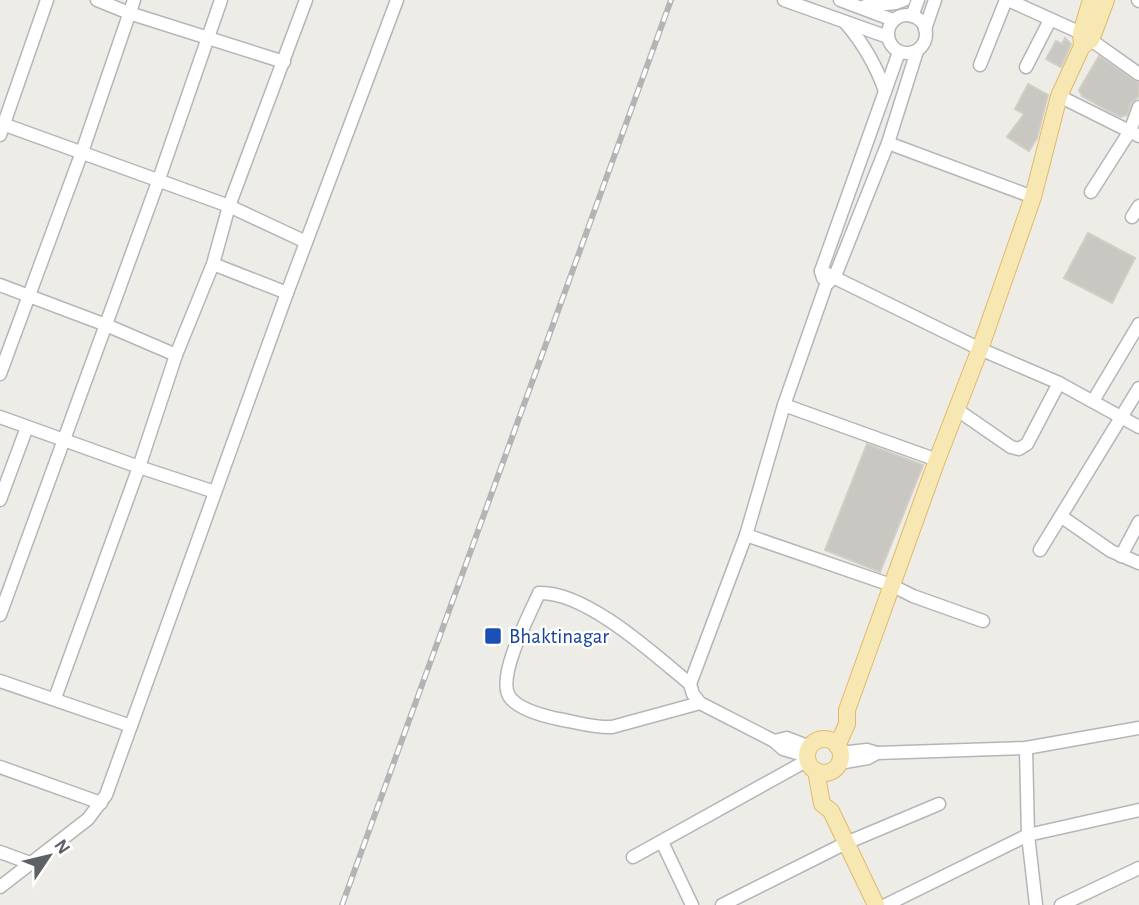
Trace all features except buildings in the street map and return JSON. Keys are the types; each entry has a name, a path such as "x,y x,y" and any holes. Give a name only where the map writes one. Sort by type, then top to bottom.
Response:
{"main road":[{"path":"1085,40 1091,0"},
{"path":"813,761 834,770 837,750 836,720 847,710 980,349 1033,197 1059,96 1106,0"},
{"path":"837,750 818,740 813,761 822,804 831,811 876,905"}],"street":[{"path":"47,0 1,127 82,152 229,206 306,242"},
{"path":"97,0 132,6 209,37 284,62"},
{"path":"0,615 159,180 221,0"},
{"path":"55,698 139,467 176,355 213,264 229,206 306,0"},
{"path":"0,887 88,819 101,803 397,0"},
{"path":"784,0 888,37"},
{"path":"840,0 893,20 906,15 918,18 925,29"},
{"path":"858,7 904,0"},
{"path":"912,16 918,0"},
{"path":"813,761 783,749 774,741 700,703 693,694 691,684 746,535 784,405 830,280 888,143 917,51 925,41 925,29 934,0"},
{"path":"981,65 1007,0 1050,20 1139,74"},
{"path":"0,374 82,152 132,6"},
{"path":"893,20 888,37 894,48 905,54 917,51"},
{"path":"1026,67 1050,20"},
{"path":"845,22 865,48 885,91"},
{"path":"899,52 821,271 830,280 1059,383 1139,427"},
{"path":"1059,96 1134,133"},
{"path":"1091,192 1134,133 1139,107"},
{"path":"888,143 1033,197"},
{"path":"213,264 287,293"},
{"path":"0,285 176,355"},
{"path":"1093,401 1139,324"},
{"path":"956,409 1011,447 1019,449 1027,444 1059,383"},
{"path":"1040,550 1139,388"},
{"path":"784,405 937,460"},
{"path":"0,417 215,492"},
{"path":"0,500 27,427"},
{"path":"1062,517 1121,556 1139,563"},
{"path":"1121,556 1139,522"},
{"path":"746,535 891,585 913,596 983,621"},
{"path":"691,684 627,632 572,600 539,593 512,653 507,688 516,702 547,716 601,727 612,727 700,703"},
{"path":"0,681 131,726"},
{"path":"837,750 867,750 877,753 1026,748 1139,728"},
{"path":"1026,748 1028,835 1036,905"},
{"path":"633,857 813,761"},
{"path":"0,767 101,803"},
{"path":"722,905 846,843 939,804"},
{"path":"886,905 1028,835 1139,810"},
{"path":"662,842 692,905"},
{"path":"0,852 30,863"},
{"path":"1061,905 1139,867"}],"railway":[{"path":"342,905 671,0"}],"place":[{"name":"Bhaktinagar","path":"493,636"}]}
